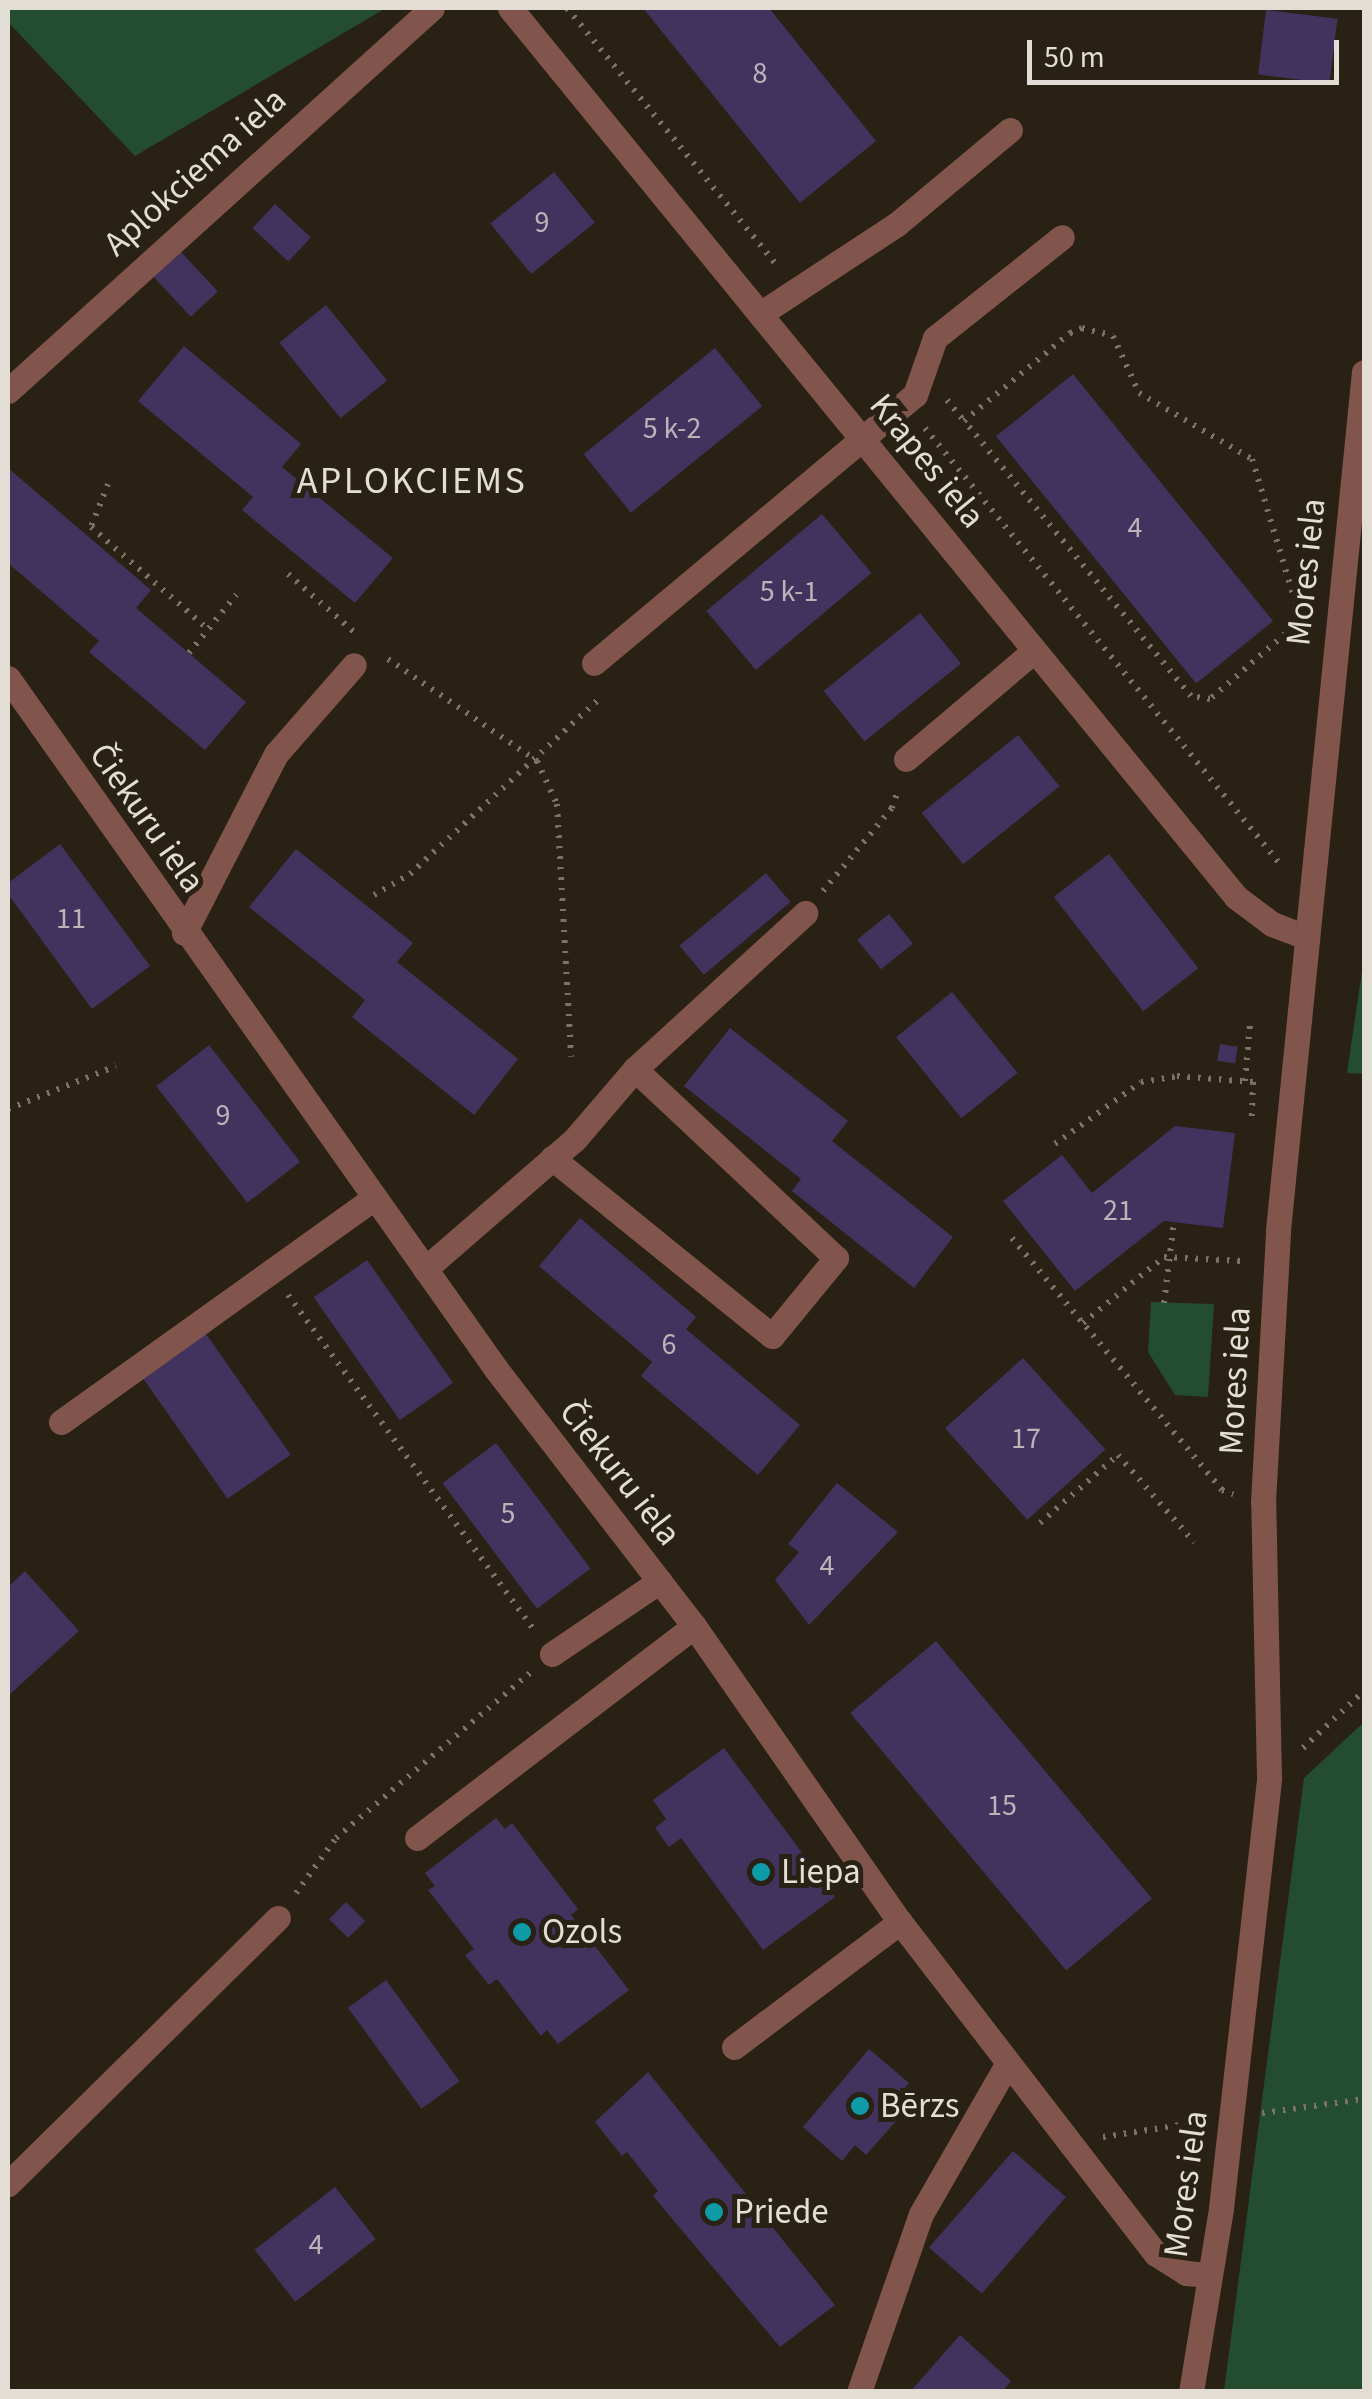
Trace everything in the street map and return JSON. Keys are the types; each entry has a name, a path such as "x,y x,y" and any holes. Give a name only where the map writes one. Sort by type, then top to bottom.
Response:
{"street":[{"name":"Aplokciema iela","path":"8,390 432,8"},
{"name":"Krapes iela","path":"510,8 1236,897 1272,924 1306,936"},
{"path":"760,314 897,224 1010,130"},
{"path":"594,663 916,395 935,338 1062,237"},
{"name":"Mores iela","path":"1191,2392 1232,2117 1270,1778 1264,1502 1278,1230 1308,908 1357,491 1364,372"},
{"path":"906,759 1034,651"},
{"path":"184,933 276,754 362,656"},
{"name":"Čiekuru iela","path":"8,678 373,1198 694,1626 900,1922 1156,2254 1186,2272 1209,2276"},
{"path":"426,1269 552,1158 635,1069 805,913"},
{"path":"552,1158 772,1336 836,1258 635,1069"},
{"path":"61,1422 373,1198"},
{"path":"552,1654 660,1581"},
{"path":"416,1838 694,1626"},
{"path":"8,2184 278,1918"},
{"path":"734,2047 900,1922"},
{"path":"859,2392 921,2214 1008,2064"}],"path":[{"path":"567,8 795,288"},
{"path":"923,373 1190,696 1210,699 1301,620 1252,459 1140,393 1114,336 1082,328 1070,333 964,421"},
{"path":"896,410 932,432 1275,857 1308,908"},
{"path":"108,484 91,527 209,630"},
{"path":"288,574 357,635"},
{"path":"188,653 236,595"},
{"path":"362,656 537,761 557,804 571,1057"},
{"path":"374,895 410,874 537,761 605,692 594,663"},
{"path":"805,913 892,808 906,759"},
{"path":"1245,1081 1250,1024"},
{"path":"8,1109 116,1066"},
{"path":"1055,1144 1141,1082 1177,1076 1253,1082 1250,1139"},
{"path":"1164,1303 1174,1222"},
{"path":"1012,1238 1222,1490 1264,1502"},
{"path":"1083,1323 1169,1258 1242,1262 1243,1244"},
{"path":"271,1272 552,1654 336,1838 278,1918"},
{"path":"1040,1523 1118,1456 1194,1542"},
{"path":"1270,1778 1360,1700 1364,1691"},
{"path":"1071,2142 1364,2099"}],"green space":[{"path":"8,8 386,8 135,156 8,22"},
{"path":"1364,957 1364,1074 1347,1073"},
{"path":"1151,1302 1214,1304 1208,1397 1175,1395 1148,1352"},
{"path":"1364,1722 1364,2391 1224,2391 1304,1778"}],"building":[{"path":"643,8 769,8 876,141 800,203"},
{"path":"1266,10 1337,19 1330,83 1258,75"},
{"path":"554,172 595,223 531,274 490,224"},
{"path":"275,204 311,237 288,262 252,228"},
{"path":"181,252 218,291 191,317 154,277"},
{"path":"326,305 387,380 340,418 279,343"},
{"path":"184,346 301,444 282,467 393,558 355,603 242,510 253,497 138,401"},
{"path":"715,348 762,406 631,513 584,454"},
{"path":"1073,374 1273,621 1196,683 996,436"},
{"path":"8,468 151,590 136,608 246,702 205,750 89,652 99,641 8,563"},
{"path":"822,514 871,573 756,670 706,611"},
{"path":"920,613 961,664 865,742 824,691"},
{"path":"1018,735 1060,786 963,864 922,813"},
{"path":"60,844 150,966 92,1009 8,894 8,883"},
{"path":"296,849 413,943 397,962 518,1059 474,1115 352,1017 365,1000 249,907"},
{"path":"1109,854 1198,968 1143,1011 1054,897"},
{"path":"766,873 790,902 704,975 679,946"},
{"path":"889,914 913,944 881,969 857,940"},
{"path":"952,992 1017,1073 961,1118 896,1037"},
{"path":"730,1028 848,1121 832,1141 953,1237 914,1288 792,1191 801,1179 684,1086"},
{"path":"1220,1044 1238,1047 1235,1064 1217,1061"},
{"path":"209,1045 300,1162 247,1203 156,1086"},
{"path":"1175,1126 1235,1133 1223,1228 1164,1221 1075,1291 1003,1201 1062,1155 1092,1193"},
{"path":"580,1218 696,1317 686,1329 800,1425 758,1475 641,1376 652,1362 539,1266"},
{"path":"367,1260 453,1383 400,1420 314,1297"},
{"path":"204,1331 291,1455 228,1499 141,1375"},
{"path":"1023,1358 1105,1449 1027,1520 945,1428"},
{"path":"496,1443 590,1568 537,1609 442,1483"},
{"path":"837,1483 898,1532 809,1625 775,1580 799,1552 788,1544"},
{"path":"25,1571 79,1631 8,1696 8,1587"},
{"path":"936,1641 1152,1898 1066,1970 850,1713"},
{"name":"Liepa","path":"724,1748 835,1897 763,1950 681,1838 669,1847 655,1828 666,1819 653,1800"},
{"name":"Ozols","path":"496,1818 505,1829 512,1823 578,1909 571,1915 629,1990 558,2044 547,2030 541,2036 497,1979 489,1985 465,1955 474,1949 428,1890 435,1886 425,1873"},
{"path":"346,1902 365,1921 348,1938 329,1919"},
{"path":"386,1980 459,2081 421,2109 348,2008"},
{"name":"Bērzs","path":"869,2049 909,2083 893,2101 905,2111 866,2155 855,2145 842,2161 803,2127"},
{"name":"Priede","path":"648,2072 835,2305 780,2347 653,2196 658,2191 627,2152 622,2156 595,2122"},
{"path":"1013,2151 1066,2197 982,2294 929,2248"},
{"path":"335,2187 376,2239 295,2302 255,2250"},
{"path":"960,2335 1011,2381 1002,2392 910,2392"}],"place":[{"name":"Liepa","path":"761,1872"},
{"name":"Ozols","path":"522,1932"},
{"name":"Bērzs","path":"860,2106"},
{"name":"Priede","path":"714,2212"}],"district":[{"name":"APLOKCIEMS","path":"412,482"}]}
